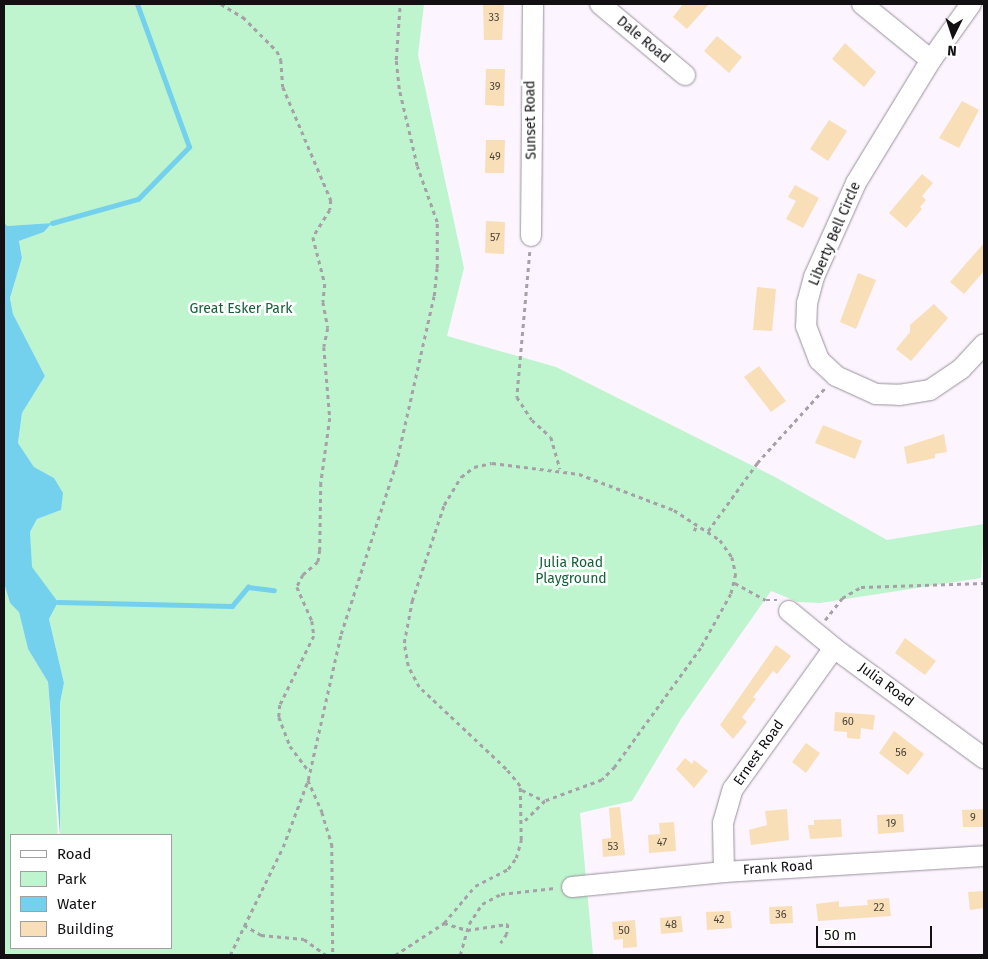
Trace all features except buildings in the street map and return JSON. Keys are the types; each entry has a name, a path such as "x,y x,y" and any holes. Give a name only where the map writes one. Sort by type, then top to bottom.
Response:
{"street":[{"name":"Sunset Road","path":"531,236 533,4"},
{"name":"Dale Road","path":"600,4 685,75"},
{"path":"862,4 931,60"},
{"name":"Liberty Bell Circle","path":"971,4 931,60 856,183 814,277 807,303 806,326 819,360 836,376 876,394 914,394 930,390 948,380 984,344"},
{"name":"Julia Road","path":"783,605 834,648 984,758"},
{"name":"Ernest Road","path":"724,872 723,823 733,789 834,648"},
{"name":"Frank Road","path":"572,887 724,872 984,856"}],"path":[{"path":"221,4 243,17 277,51 281,60 283,87 331,200 330,210 313,237 325,284 324,302 328,328 324,347 330,418 321,483 320,550 318,562 303,575 297,587 312,621 314,636 280,705 279,717 290,746 310,771"},
{"path":"230,955 283,847 308,780 341,634 396,464 419,370 437,268 437,222 417,166 399,89 396,60 400,4"},
{"path":"531,236 517,397 532,420 551,437 560,469"},
{"path":"708,531 757,463 836,376"},
{"path":"395,955 444,923 470,889 512,865 518,851 523,822 521,790 506,768 419,687 408,666 405,634 437,521 460,477 474,467 492,462 560,469 633,493 697,524 720,540 732,557 735,583 701,648 615,767 593,784 545,800 523,822"},
{"path":"694,530 697,524"},
{"path":"735,583 766,600 783,605"},
{"path":"815,633 842,598 862,586 984,583"},
{"path":"308,780 322,812 332,844 333,955"},
{"path":"521,790 545,800"},
{"path":"460,955 467,930 482,904 501,894 572,887"},
{"path":"444,923 467,930 508,924 507,934 501,943"},
{"path":"244,925 261,936 304,939 326,955"}],"green space":[{"name":"Great Esker Park","path":"4,4 424,4 418,55 464,268 447,336 556,367 775,477 887,540 984,524 981,578 820,603 798,602 771,591 681,719 632,801 580,813 593,955 4,955 4,583 10,603 19,611 28,649 48,682 58,834 10,834 10,949 172,949 172,834 60,834 60,703 64,683 49,619 58,602 31,567 30,532 37,519 61,510 54,478 34,467 18,443 22,413 45,376 13,314 10,298 22,258 19,241 44,232 52,223 7,226 4,222"}],"water":[{"path":"4,222 7,226 52,223 44,232 19,241 22,258 10,298 13,314 45,376 22,413 18,443 34,467 54,478 63,493 61,510 37,519 30,532 32,567 58,602 49,619 64,683 60,703 60,834 48,682 28,649 19,612 10,603 4,583"}],"waterway":[{"path":"52,223 138,199 189,147 137,4"},
{"path":"58,602 232,606 248,587 274,590"}],"park label":[{"name":"Julia Road Playground","path":"571,572"}]}
